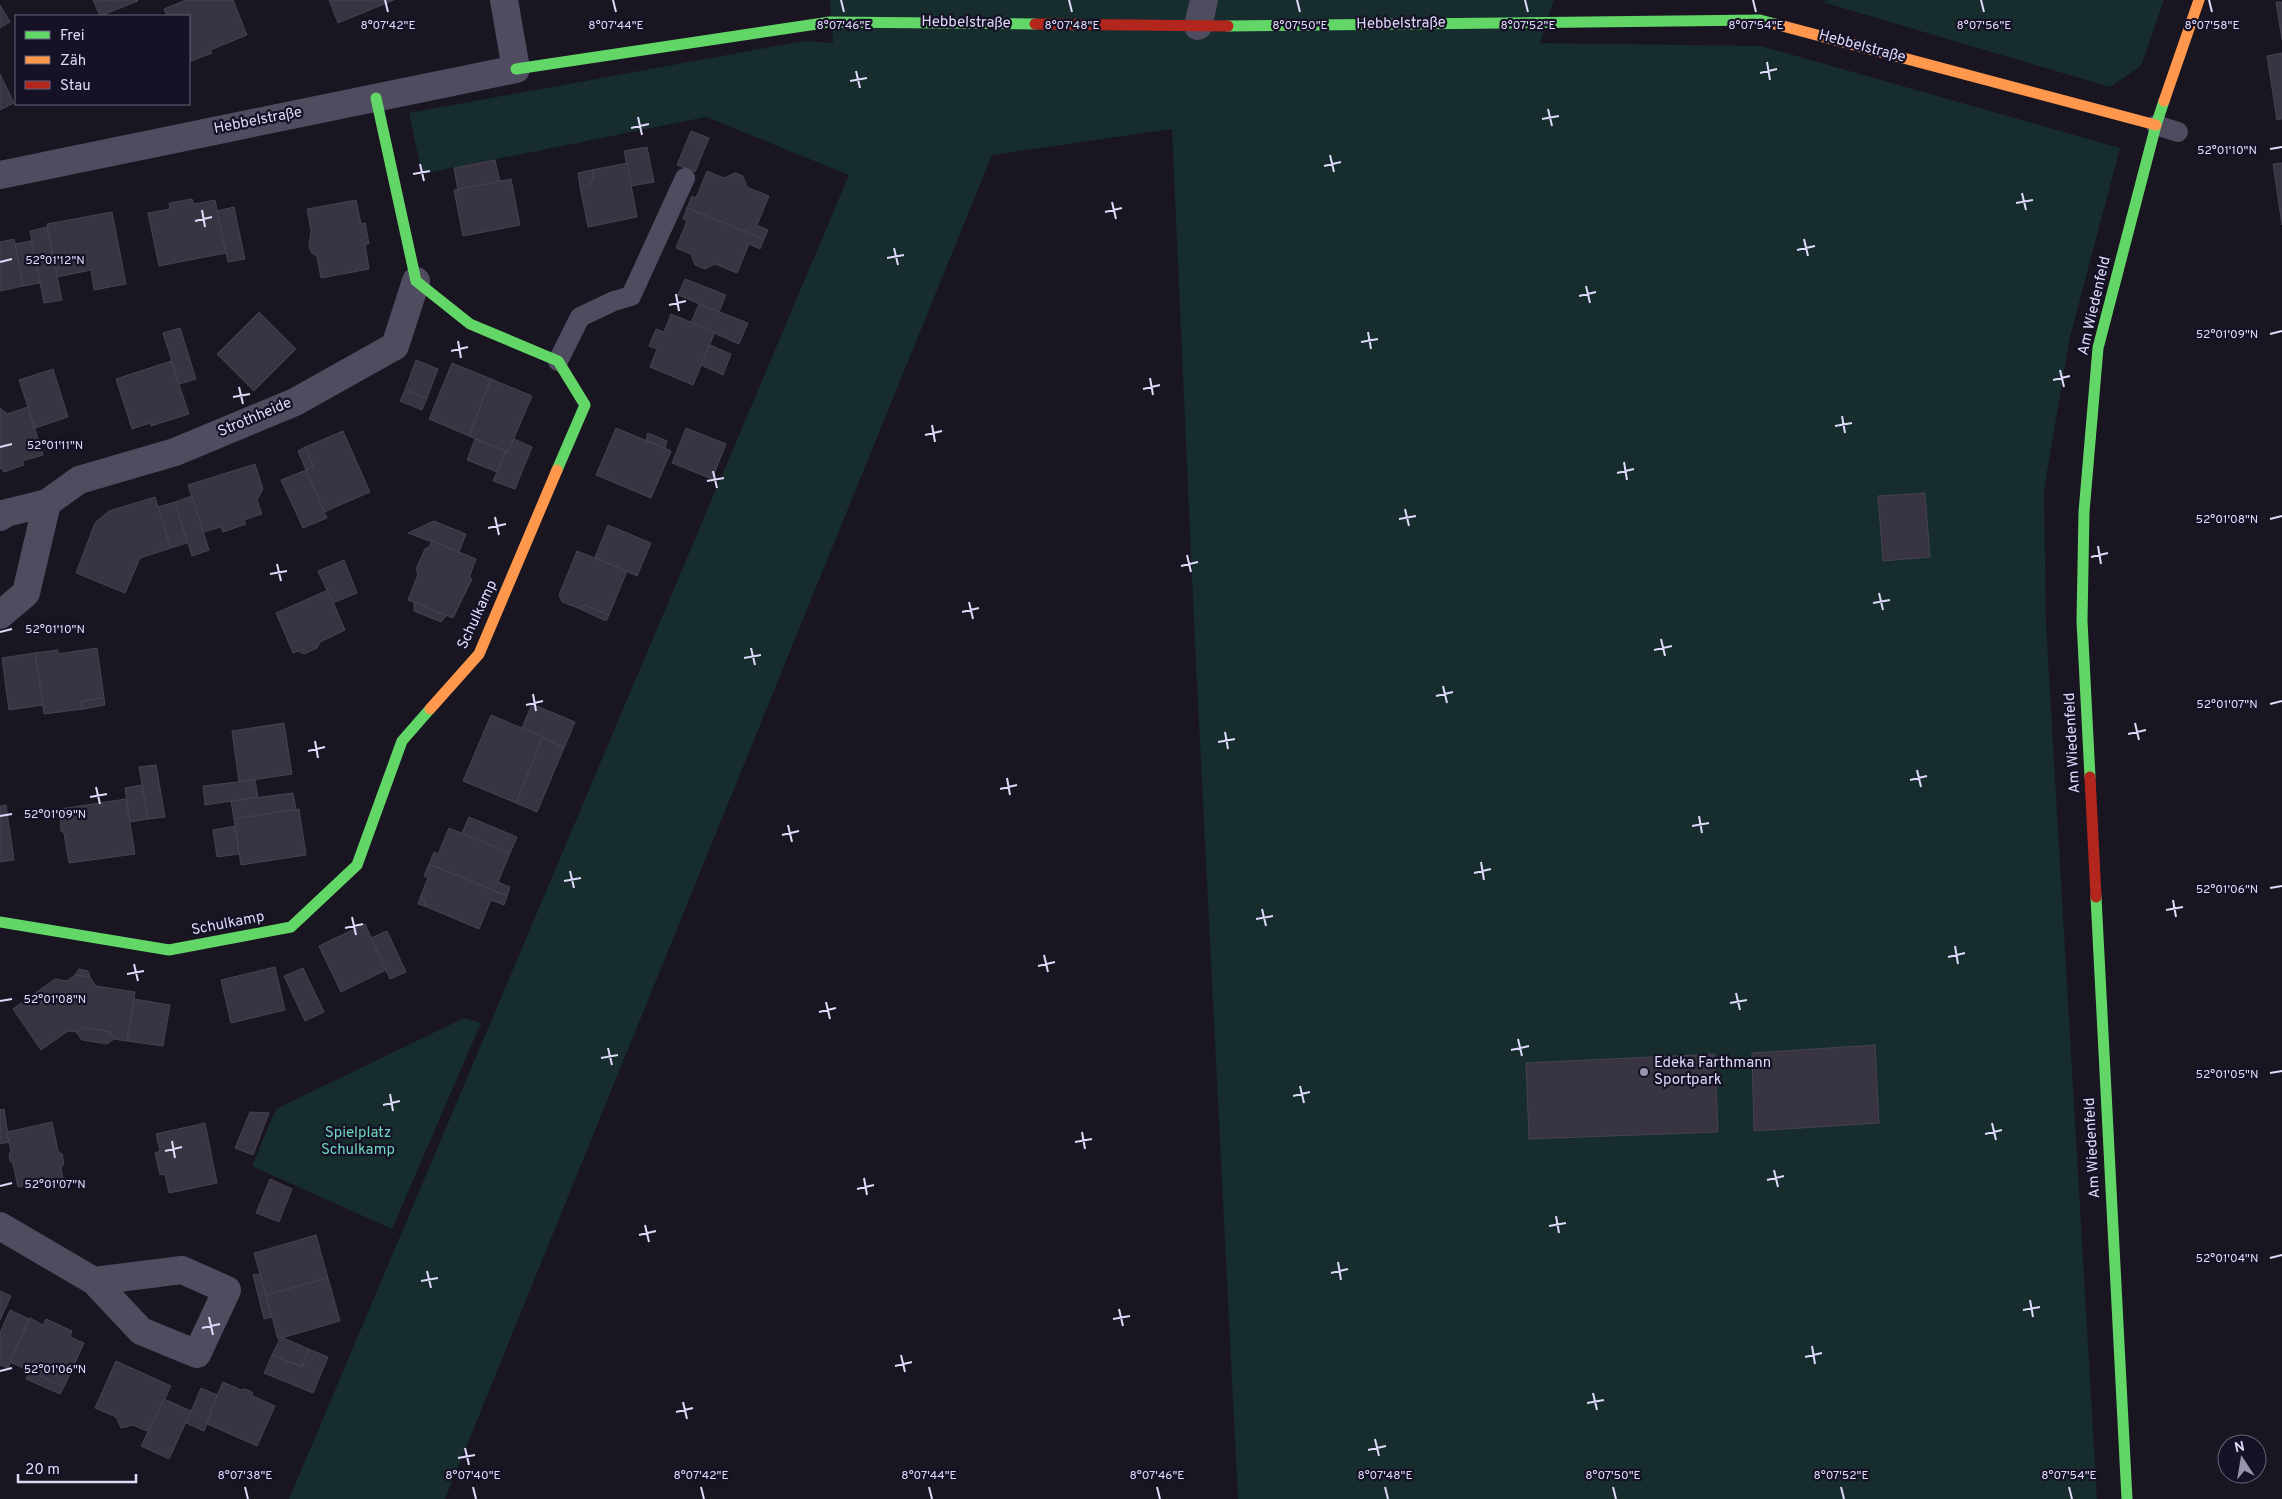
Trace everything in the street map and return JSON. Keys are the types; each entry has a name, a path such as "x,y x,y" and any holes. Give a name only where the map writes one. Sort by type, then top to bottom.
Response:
{"street":[{"path":"504,0 516,69"},
{"path":"1198,26 1204,0"},
{"name":"Am Wiedenfeld","path":"2127,1499 2082,621 2084,512 2098,348 2156,125 2199,0"},
{"name":"Hebbelstraße","path":"0,175 516,69 830,22 1198,26 1760,20 2156,125"},
{"path":"376,98 416,281 470,324 558,361"},
{"name":"Strothheide","path":"0,517 6,513 47,503 78,480 175,452 295,402 395,346 416,281"},
{"name":"Schulkamp","path":"0,922 169,950 291,927 357,865 402,741 479,654 585,405 558,361"},
{"path":"0,615 26,593 47,503"},
{"path":"0,1226 94,1281"}],"lane":[{"path":"2156,125 2178,132"},
{"path":"558,361 580,316 614,301 632,296 685,178"}],"green space":[{"name":"Edeka Farthmann Sportpark","path":"830,0 1554,0 1540,43 1761,46 2120,148 2069,341 2044,490 2046,624 2097,1499 1238,1499 1195,644 1172,129 992,155 445,1499 289,1499 849,175 706,117 422,174 409,113 804,41 833,43"},
{"path":"1828,0 2164,0 2141,66 2110,87 1822,2"},
{"name":"Spielplatz Schulkamp","path":"464,1018 481,1023 392,1229 252,1166 276,1109"}],"building":[{"path":"93,0 138,1 103,15 100,15"},
{"path":"186,0 233,0 247,35 210,50 212,53 190,62 190,15 167,15 164,9"},
{"path":"329,0 394,0 338,23"},
{"path":"2276,2 2282,2 2282,40"},
{"path":"0,5 10,22 0,28"},
{"path":"2282,53 2282,119 2277,120 2267,56"},
{"path":"0,74 14,103 0,110"},
{"path":"691,131 709,138 695,172 677,165"},
{"path":"647,147 654,182 631,186 624,151"},
{"path":"495,160 500,182 458,190 454,168"},
{"path":"627,163 637,217 588,227 580,187 589,185 593,179 592,170"},
{"path":"2282,163 2282,225 2273,164"},
{"path":"592,170 593,179 589,185 580,187 578,173"},
{"path":"707,171 724,178 735,173 743,176 747,187 769,196 757,225 768,230 764,239 687,208 692,196 696,198"},
{"path":"511,179 520,225 463,236 454,190"},
{"path":"192,199 194,204 215,200 226,253 159,266 148,213 170,209 169,203"},
{"path":"356,200 361,224 365,223 369,244 365,244 369,269 321,278 317,257 311,252 309,246 311,231 307,209"},
{"path":"234,207 245,259 228,262 217,211"},
{"path":"687,208 764,239 760,249 749,244 737,273 715,264 705,269 695,265 691,254 676,248 687,221 683,219"},
{"path":"112,212 126,284 94,290 91,270 57,277 47,224"},
{"path":"47,227 62,300 44,303 30,231"},
{"path":"14,239 23,286 0,291 0,242"},
{"path":"31,241 40,283 23,286 15,244"},
{"path":"685,279 726,295 719,312 678,295"},
{"path":"699,304 748,323 739,344 691,323"},
{"path":"259,312 296,349 254,391 217,354"},
{"path":"671,314 715,332 693,385 650,367 657,349 649,346 656,329 664,332"},
{"path":"180,328 196,379 179,384 163,333"},
{"path":"710,345 731,354 723,375 701,365"},
{"path":"416,360 438,369 427,398 405,390"},
{"path":"171,361 189,414 151,426 150,423 132,429 116,379"},
{"path":"452,363 491,379 469,436 429,419"},
{"path":"53,369 68,417 35,428 19,380"},
{"path":"491,379 532,396 508,452 469,436"},
{"path":"405,390 427,398 422,410 400,401"},
{"path":"28,407 43,455 22,461 24,465 4,472 2,468 0,469 0,408 7,414"},
{"path":"616,428 671,451 651,498 596,475"},
{"path":"686,428 726,444 712,479 672,463"},
{"path":"343,431 370,492 324,512 306,470 313,466 305,447"},
{"path":"648,433 667,441 665,448 646,440"},
{"path":"475,439 506,451 497,472 467,460"},
{"path":"514,439 532,447 515,489 493,481 506,451 508,452"},
{"path":"305,447 313,466 306,470 298,451"},
{"path":"255,464 263,489 257,500 262,514 244,520 246,524 223,532 221,527 203,532 188,485"},
{"path":"306,470 327,518 303,528 281,480"},
{"path":"1925,493 1930,557 1883,561 1878,496"},
{"path":"192,496 209,550 192,556 175,502"},
{"path":"155,497 171,548 140,558 125,593 76,573 95,523 109,511"},
{"path":"175,502 187,543 171,548 158,507"},
{"path":"434,521 466,534 459,552 408,533"},
{"path":"608,525 651,543 637,576 595,557"},
{"path":"432,541 476,559 469,578 472,579 453,618 408,600 418,574 416,569 425,549 429,547"},
{"path":"577,551 627,571 609,615 585,605 578,608 562,602 559,595"},
{"path":"344,560 357,593 333,603 318,571"},
{"path":"328,590 345,630 320,642 317,648 304,654 298,651 293,653 276,613"},
{"path":"414,602 446,616 441,622 414,611"},
{"path":"585,605 609,615 606,621 578,608"},
{"path":"97,648 104,698 81,701 83,709 44,714 35,653 58,650 58,654"},
{"path":"35,653 43,705 9,710 2,658"},
{"path":"104,698 105,705 83,709 81,701"},
{"path":"532,704 575,722 564,748 522,728"},
{"path":"491,715 543,737 516,803 463,781"},
{"path":"284,723 292,774 239,782 232,731"},
{"path":"542,738 564,748 537,812 516,803"},
{"path":"156,765 165,817 148,819 139,767"},
{"path":"255,780 258,797 205,805 203,786"},
{"path":"142,785 148,819 130,822 125,788"},
{"path":"293,793 296,809 234,819 231,801"},
{"path":"126,799 135,854 69,863 64,833 61,831 60,809"},
{"path":"6,805 14,860 0,862 0,806"},
{"path":"299,809 306,855 241,865 234,819"},
{"path":"469,817 517,837 510,853 462,833"},
{"path":"235,826 239,854 217,857 213,830"},
{"path":"449,828 510,853 498,882 510,887 507,896 429,864 434,852 438,854"},
{"path":"429,864 507,896 504,905 491,900 479,929 427,907 421,895 428,878 424,876"},
{"path":"421,895 427,907 418,904"},
{"path":"365,924 386,970 341,992 319,946"},
{"path":"387,931 406,972 390,979 371,938"},
{"path":"275,967 285,1010 231,1023 221,980"},
{"path":"303,968 324,1012 305,1021 284,976"},
{"path":"79,969 88,971 90,977 75,975"},
{"path":"75,975 90,977 96,986 135,992 127,1041 114,1039 110,1032 83,1027 76,1032 68,1031 41,1050 13,1009 55,979 67,981"},
{"path":"134,999 170,1005 163,1046 127,1041"},
{"path":"83,1027 110,1032 114,1039 107,1044 82,1040 76,1032"},
{"path":"1875,1045 1879,1123 1754,1131 1752,1053"},
{"path":"1715,1054 1718,1132 1529,1139 1526,1063"},
{"path":"4,1109 9,1142 0,1144 0,1110"},
{"path":"250,1112 269,1113 253,1155 235,1148"},
{"path":"52,1122 58,1151 62,1154 64,1164 61,1168 63,1178 18,1187 13,1164 10,1161 9,1154 11,1151 7,1132"},
{"path":"205,1123 217,1183 169,1193 165,1174 160,1175 155,1153 160,1151 156,1134"},
{"path":"270,1179 292,1189 279,1222 256,1213"},
{"path":"316,1235 328,1278 266,1295 254,1253"},
{"path":"260,1274 272,1317 264,1319 253,1275"},
{"path":"328,1278 340,1321 278,1339 266,1295"},
{"path":"0,1291 11,1296 0,1320"},
{"path":"10,1310 29,1319 8,1368 0,1365 0,1333"},
{"path":"30,1318 43,1325 46,1319 72,1331 70,1337 84,1343 64,1387 10,1362"},
{"path":"281,1337 309,1349 302,1367 272,1355"},
{"path":"309,1349 328,1357 313,1393 264,1373 272,1355 302,1367"},
{"path":"116,1361 171,1386 149,1432 133,1425 121,1428 116,1417 95,1408"},
{"path":"30,1371 64,1387 60,1394 26,1379"},
{"path":"223,1382 241,1390 245,1389 252,1392 253,1396 275,1406 257,1446 205,1423"},
{"path":"201,1388 217,1395 204,1431 186,1423"},
{"path":"164,1399 191,1411 169,1459 141,1446"}],"traffic: fast":[{"path":"1228,26 1760,20 1775,24"},
{"path":"516,69 830,22 1035,24"},
{"path":"376,98 416,281 470,324 558,361 585,405 557,470"},
{"path":"2090,777 2082,621 2084,512 2098,348 2156,125 2164,101"},
{"path":"0,922 169,950 291,927 357,865 402,741 430,709"},
{"path":"2096,897 2127,1499"}],"traffic: slow":[{"path":"2164,101 2199,0"},
{"path":"1775,24 2156,125"},
{"path":"430,709 479,654 557,470"}],"traffic: jam":[{"path":"1035,24 1228,26"},
{"path":"2090,777 2096,897"}],"place":[{"name":"Edeka Farthmann Sportpark","path":"1644,1072"}]}
